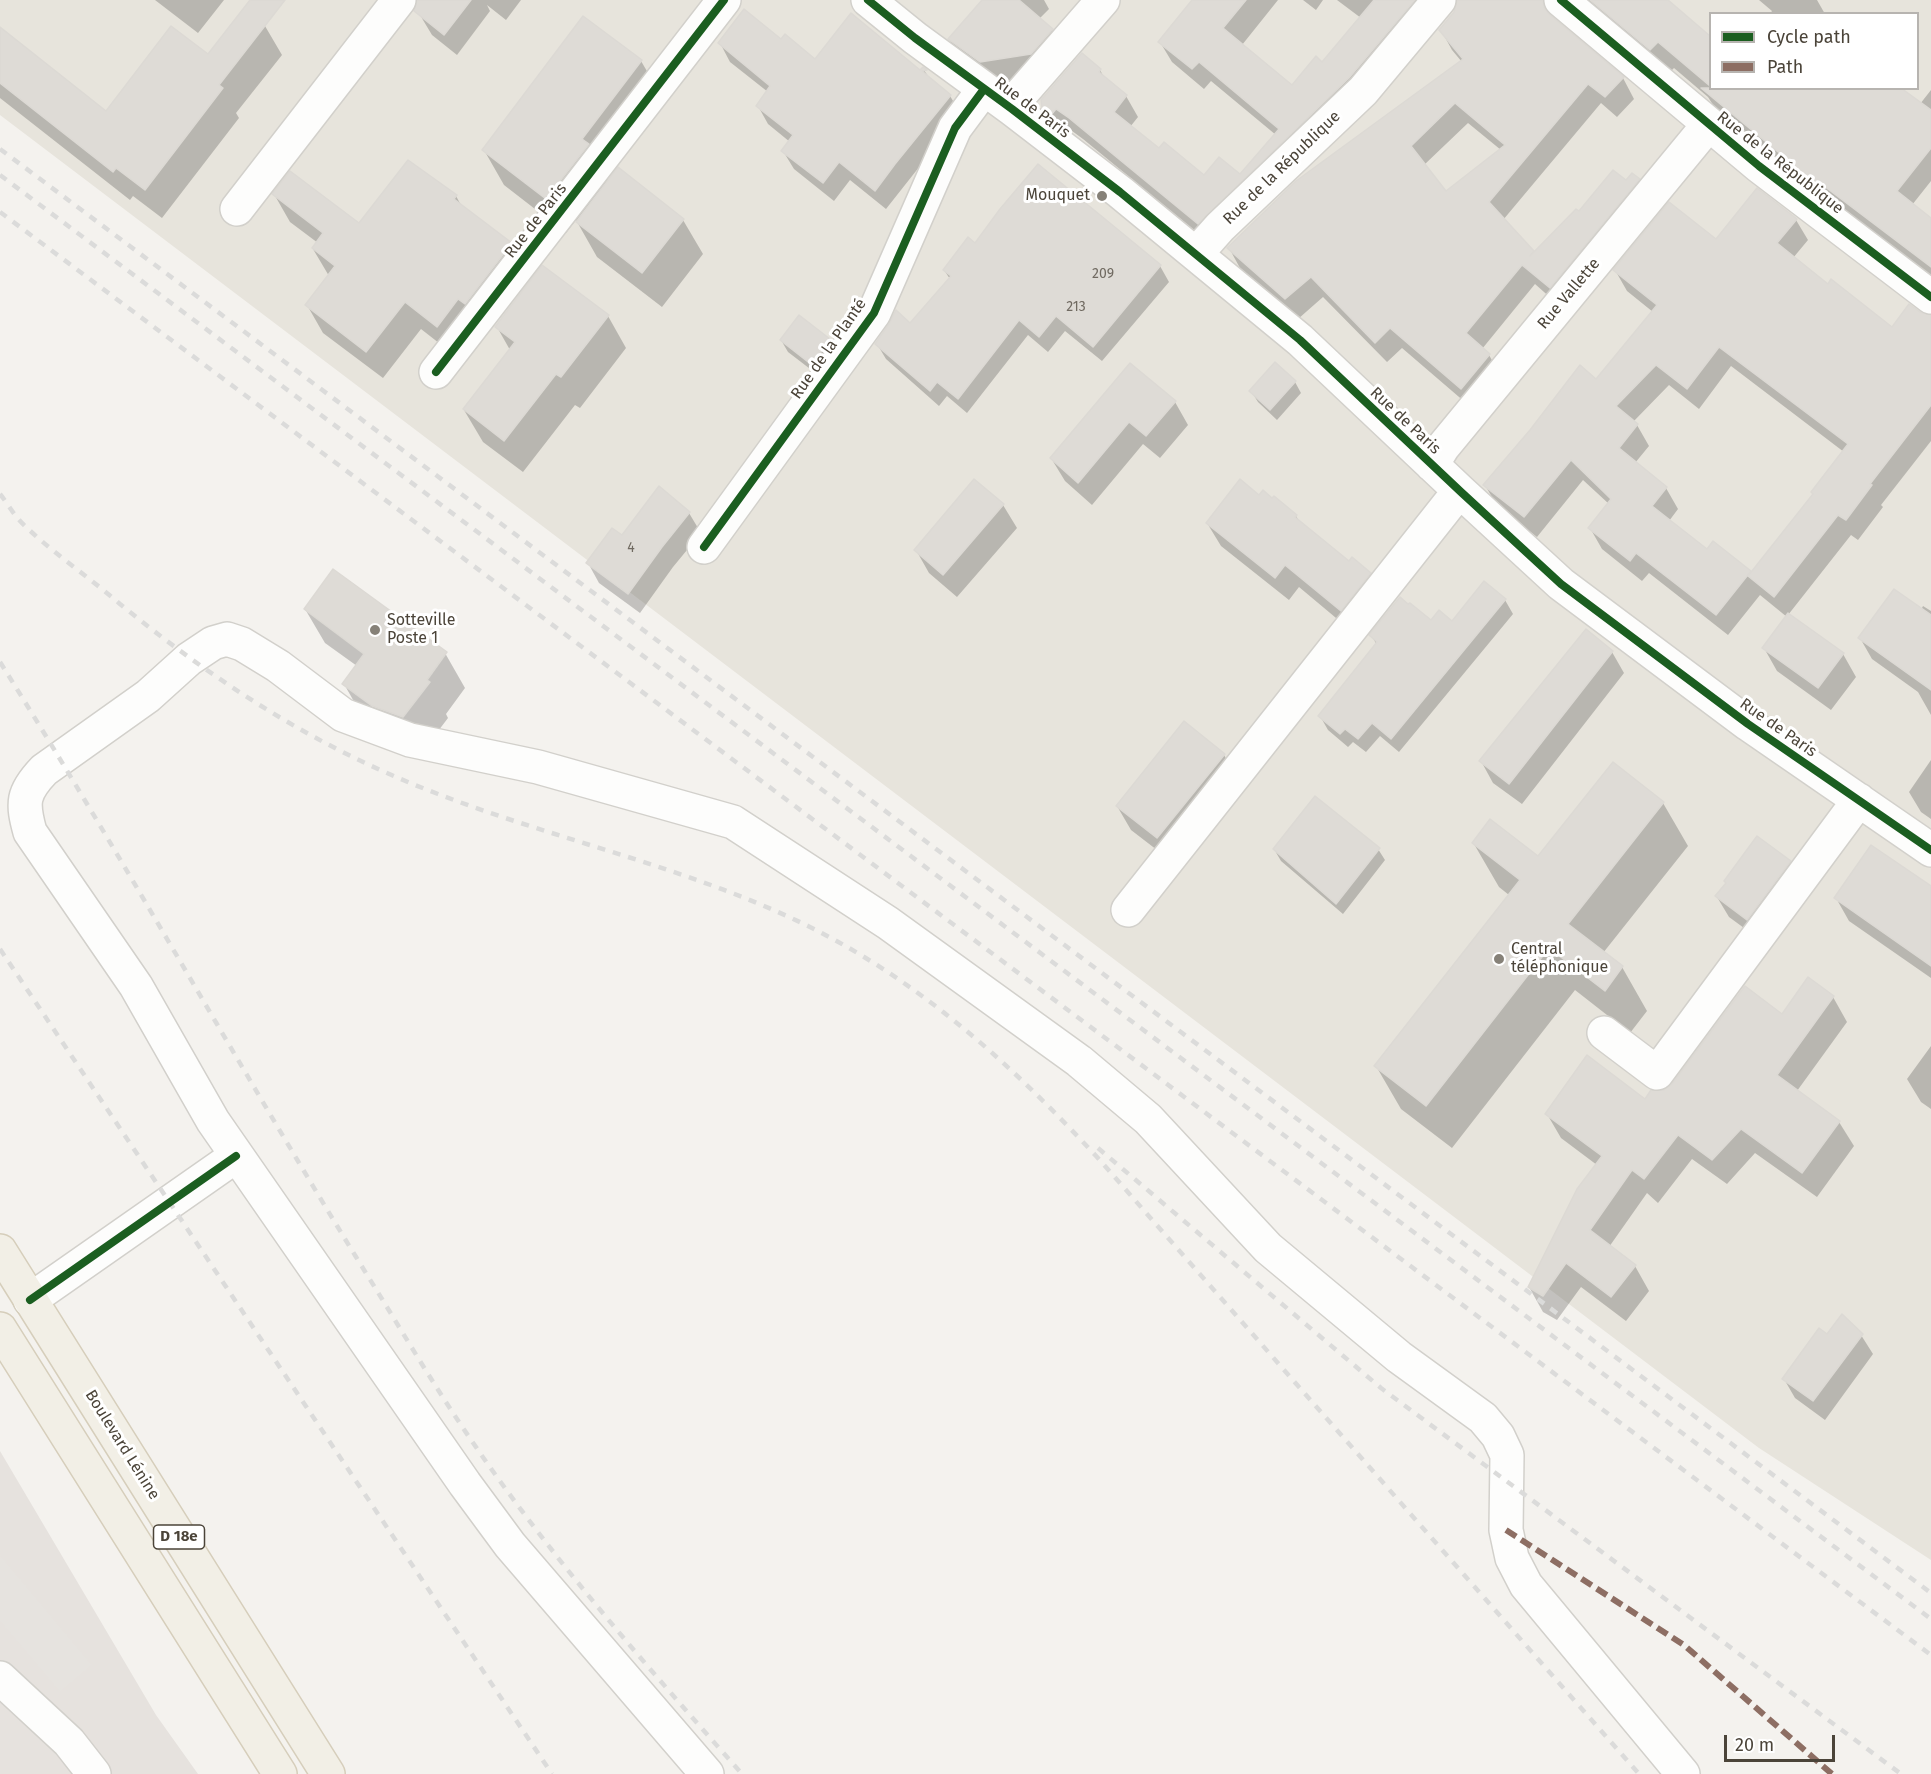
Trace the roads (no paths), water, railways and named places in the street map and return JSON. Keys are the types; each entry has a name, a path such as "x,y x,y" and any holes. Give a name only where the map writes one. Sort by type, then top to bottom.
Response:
{"main road":[{"name":"D 18e","path":"0,1251 30,1300"},
{"name":"Boulevard Lénine","path":"30,1300 328,1774"},
{"name":"D 18e","path":"0,1329 280,1774"}],"street":[{"path":"237,210 399,0"},
{"name":"Rue de Paris","path":"436,372 724,0"},
{"name":"Rue de Paris","path":"868,0 1120,192 1300,340 1561,584 1748,724 1931,850"},
{"path":"1012,109 1021,94 1103,0"},
{"name":"Rue de la République","path":"1196,254 1237,211 1363,91 1439,0"},
{"name":"Rue de la République","path":"1561,0 1759,166 1931,297"},
{"name":"Rue de la Planté","path":"704,547 874,313 954,128 984,88"},
{"name":"Rue Vallette","path":"1432,465 1443,447 1709,124"},
{"path":"1128,910 1449,504 1461,492"},
{"path":"707,1774 510,1545 465,1484 236,1156 213,1121 136,986 30,832 24,811 25,796 33,782 44,770 148,696 189,659 213,643 227,639 242,644 278,666 343,715 410,740 538,767 733,822 888,923 1079,1060 1148,1119 1268,1248 1399,1357 1483,1418 1498,1436 1507,1455 1505,1518 1508,1539 1512,1558 1526,1585 1683,1774"},
{"path":"1604,1033 1657,1073 1858,800"},
{"path":"30,1300 236,1156"},
{"path":"0,1678 69,1742 94,1774"}],"railway":[{"path":"0,149 1931,1593"},
{"path":"0,175 1931,1619"},
{"path":"0,212 1931,1655"},
{"path":"0,494 35,536 157,633 232,687 311,735 352,757 438,794 671,871 763,906 849,948 927,999 998,1058 1097,1157 1639,1774"},
{"path":"0,662 95,817 326,1208 463,1428 562,1563 742,1774"},
{"path":"0,949 552,1774"},
{"path":"1098,1148 1381,1388 1901,1774"}],"place":[{"name":"Mouquet","path":"1102,196"},
{"name":"Sotteville Poste 1","path":"375,630"},
{"name":"Central téléphonique","path":"1499,959"}]}
